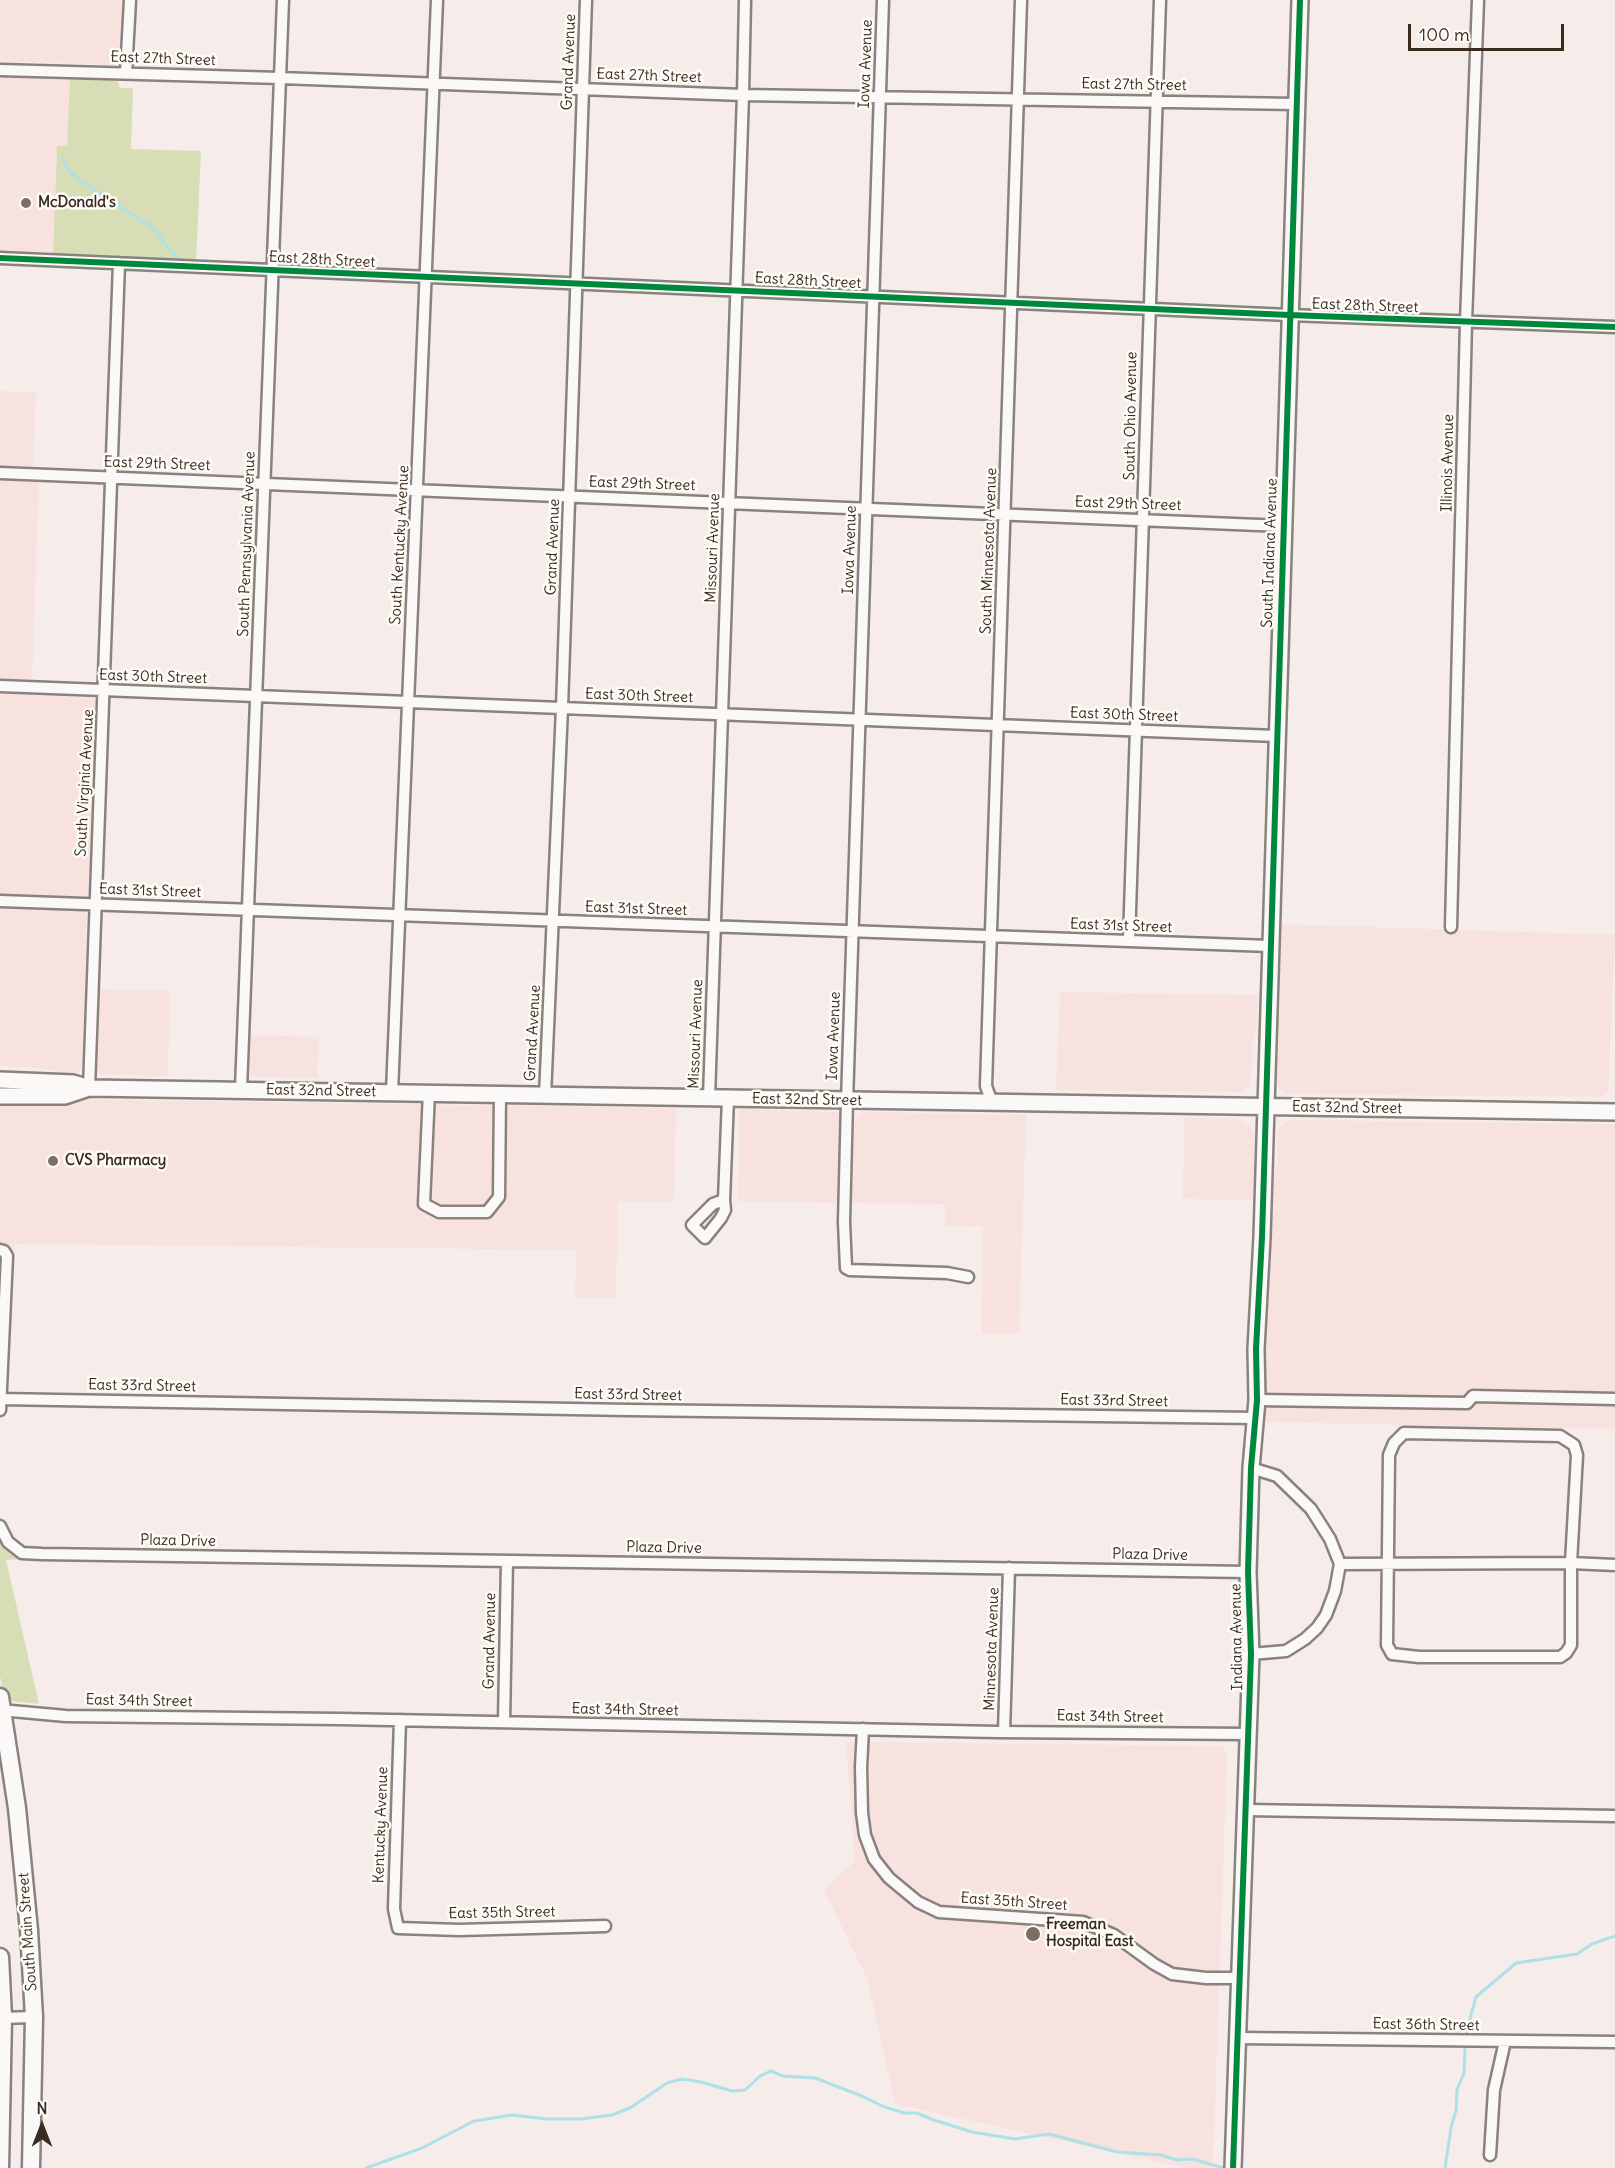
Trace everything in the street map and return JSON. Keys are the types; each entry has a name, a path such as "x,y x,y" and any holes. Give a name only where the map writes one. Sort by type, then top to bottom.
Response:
{"main road":[{"name":"South Main Street","path":"1,1706 24,1863 33,2017 31,2168"},
{"name":"South Main Street","path":"0,1957 2,2017 0,2168"}],"street":[{"path":"126,73 130,0"},
{"name":"South Pennsylvania Avenue","path":"241,1089 283,0"},
{"name":"South Kentucky Avenue","path":"392,1092 437,0"},
{"name":"Grand Avenue","path":"545,1096 578,284 586,0"},
{"name":"Missouri Avenue","path":"709,1098 745,0"},
{"name":"Iowa Avenue","path":"884,0 852,932 844,1222 846,1268 850,1270 947,1272 968,1277"},
{"name":"South Minnesota Avenue","path":"992,1103 986,1086 1021,0"},
{"name":"South Ohio Avenue","path":"1129,942 1160,0"},
{"name":"South Indiana Avenue","path":"1266,1107 1300,0"},
{"name":"Illinois Avenue","path":"1451,927 1466,322 1478,0"},
{"name":"East 27th Street","path":"0,70 743,95 1296,104"},
{"name":"East 28th Street","path":"0,258 1289,315 1615,327"},
{"name":"South Virginia Avenue","path":"89,1088 119,263"},
{"name":"East 29th Street","path":"0,473 1283,525"},
{"name":"East 30th Street","path":"0,686 1276,735"},
{"name":"East 31st Street","path":"0,901 1270,946"},
{"name":"East 32nd Street","path":"0,1080 73,1083 89,1088 1615,1112"},
{"path":"4,1098 65,1096 89,1088"},
{"path":"429,1092 424,1204 440,1212 487,1212 499,1197 500,1094"},
{"path":"724,1200 728,1098"},
{"name":"Indiana Avenue","path":"1233,2168 1249,1734 1251,1654 1248,1572 1251,1468 1257,1400 1256,1349 1266,1107"},
{"path":"0,1250 4,1251 7,1256 0,1410"},
{"path":"1257,1400 1467,1403 1473,1396 1615,1399"},
{"name":"East 33rd Street","path":"0,1399 1255,1418"},
{"path":"1404,1433 1560,1436 1574,1445 1577,1455 1571,1563 1571,1645 1560,1657 1419,1657 1392,1654 1387,1645 1389,1455 1394,1443 1404,1433"},
{"path":"1251,1468 1277,1476 1311,1509 1322,1524 1340,1564 1335,1591 1326,1615 1317,1628 1286,1651 1251,1654"},
{"name":"Plaza Drive","path":"0,1526 8,1542 22,1553 1248,1572"},
{"name":"Grand Avenue","path":"504,1722 507,1561"},
{"path":"1340,1564 1571,1563 1615,1565"},
{"name":"Minnesota Avenue","path":"1004,1732 1009,1568"},
{"name":"East 34th Street","path":"1,1706 66,1716 1249,1734"},
{"name":"Kentucky Avenue","path":"400,1720 394,1913 396,1925 401,1929"},
{"name":"East 35th Street","path":"863,1729 862,1813 869,1849 889,1878 918,1902 939,1912 1083,1922 1114,1935 1172,1974 1206,1978 1240,1978"},
{"path":"1246,1810 1615,1816"},
{"name":"East 35th Street","path":"401,1929 604,1926"},
{"path":"2,2017 33,2017"},
{"name":"East 36th Street","path":"1238,2038 1615,2042"},
{"path":"1490,2156 1494,2090 1505,2041"}],"shaded area":[{"path":"0,0 123,0 120,63 115,65 0,61"},
{"path":"0,74 70,77 67,146 57,146 53,254 0,252"},
{"path":"0,391 36,392 33,467 0,466"},
{"path":"0,479 39,480 32,681 0,680"},
{"path":"0,693 90,698 95,701 89,892 86,896 0,895"},
{"path":"0,908 82,911 87,914 82,1067 79,1073 0,1066"},
{"path":"1279,924 1615,935 1608,1093 1601,1097 1287,1094 1283,1092 1276,1084 1274,1077"},
{"path":"99,989 170,991 168,1076 99,1074 97,1069"},
{"path":"1060,992 1258,995 1249,1087 1241,1092 1056,1090"},
{"path":"250,1035 319,1037 317,1078 255,1077 251,1075 249,1070"},
{"path":"38,1099 676,1108 674,1202 618,1201 616,1298 575,1297 576,1250 15,1244 9,1360 0,1361 0,1106"},
{"path":"739,1109 841,1112 844,1114 843,1203 738,1201"},
{"path":"866,1112 1026,1115 1019,1334 981,1334 983,1227 945,1226 945,1204 852,1203 854,1120"},
{"path":"1184,1118 1230,1118 1244,1122 1251,1127 1255,1136 1254,1200 1183,1199"},
{"path":"1291,1120 1615,1124 1615,1429 1263,1422 1270,1195 1277,1162 1278,1130 1283,1123"},
{"name":"Freeman Hospital East","path":"846,1742 1223,1746 1227,1753 1213,2168 1186,2168 895,2104 867,1978 824,1890 855,1861"}],"green space":[{"path":"70,77 113,79 118,82 120,88 133,88 131,149 201,151 196,261 53,254 57,146 67,146"},
{"path":"0,1540 5,1547 22,1559 6,1560 39,1704 12,1701 3,1692 0,1676"}],"waterway":[{"path":"62,159 70,172 81,181 150,226 177,257"},
{"path":"1465,2037 1476,1997 1516,1963 1577,1954 1592,1944 1615,1936"},
{"path":"1445,2168 1456,2110 1457,2090 1464,2073 1465,2044"},
{"path":"366,2168 422,2148 474,2121 512,2115 548,2119 581,2119 612,2115 630,2108 667,2083 682,2079 732,2091 745,2090 760,2076 771,2071 783,2076 815,2078 882,2106 904,2113 917,2113 972,2132 1015,2139 1049,2134 1117,2152 1161,2155 1177,2160 1192,2159 1224,2168"}],"cycle path":[{"path":"1233,2168 1251,1654 1248,1572 1251,1468 1257,1400 1256,1349 1262,1237 1300,0"},
{"path":"0,258 1289,315 1615,327"}],"place":[{"name":"McDonald's","path":"26,203"},
{"name":"CVS Pharmacy","path":"53,1161"},
{"name":"Freeman Hospital East","path":"1033,1934"}]}
